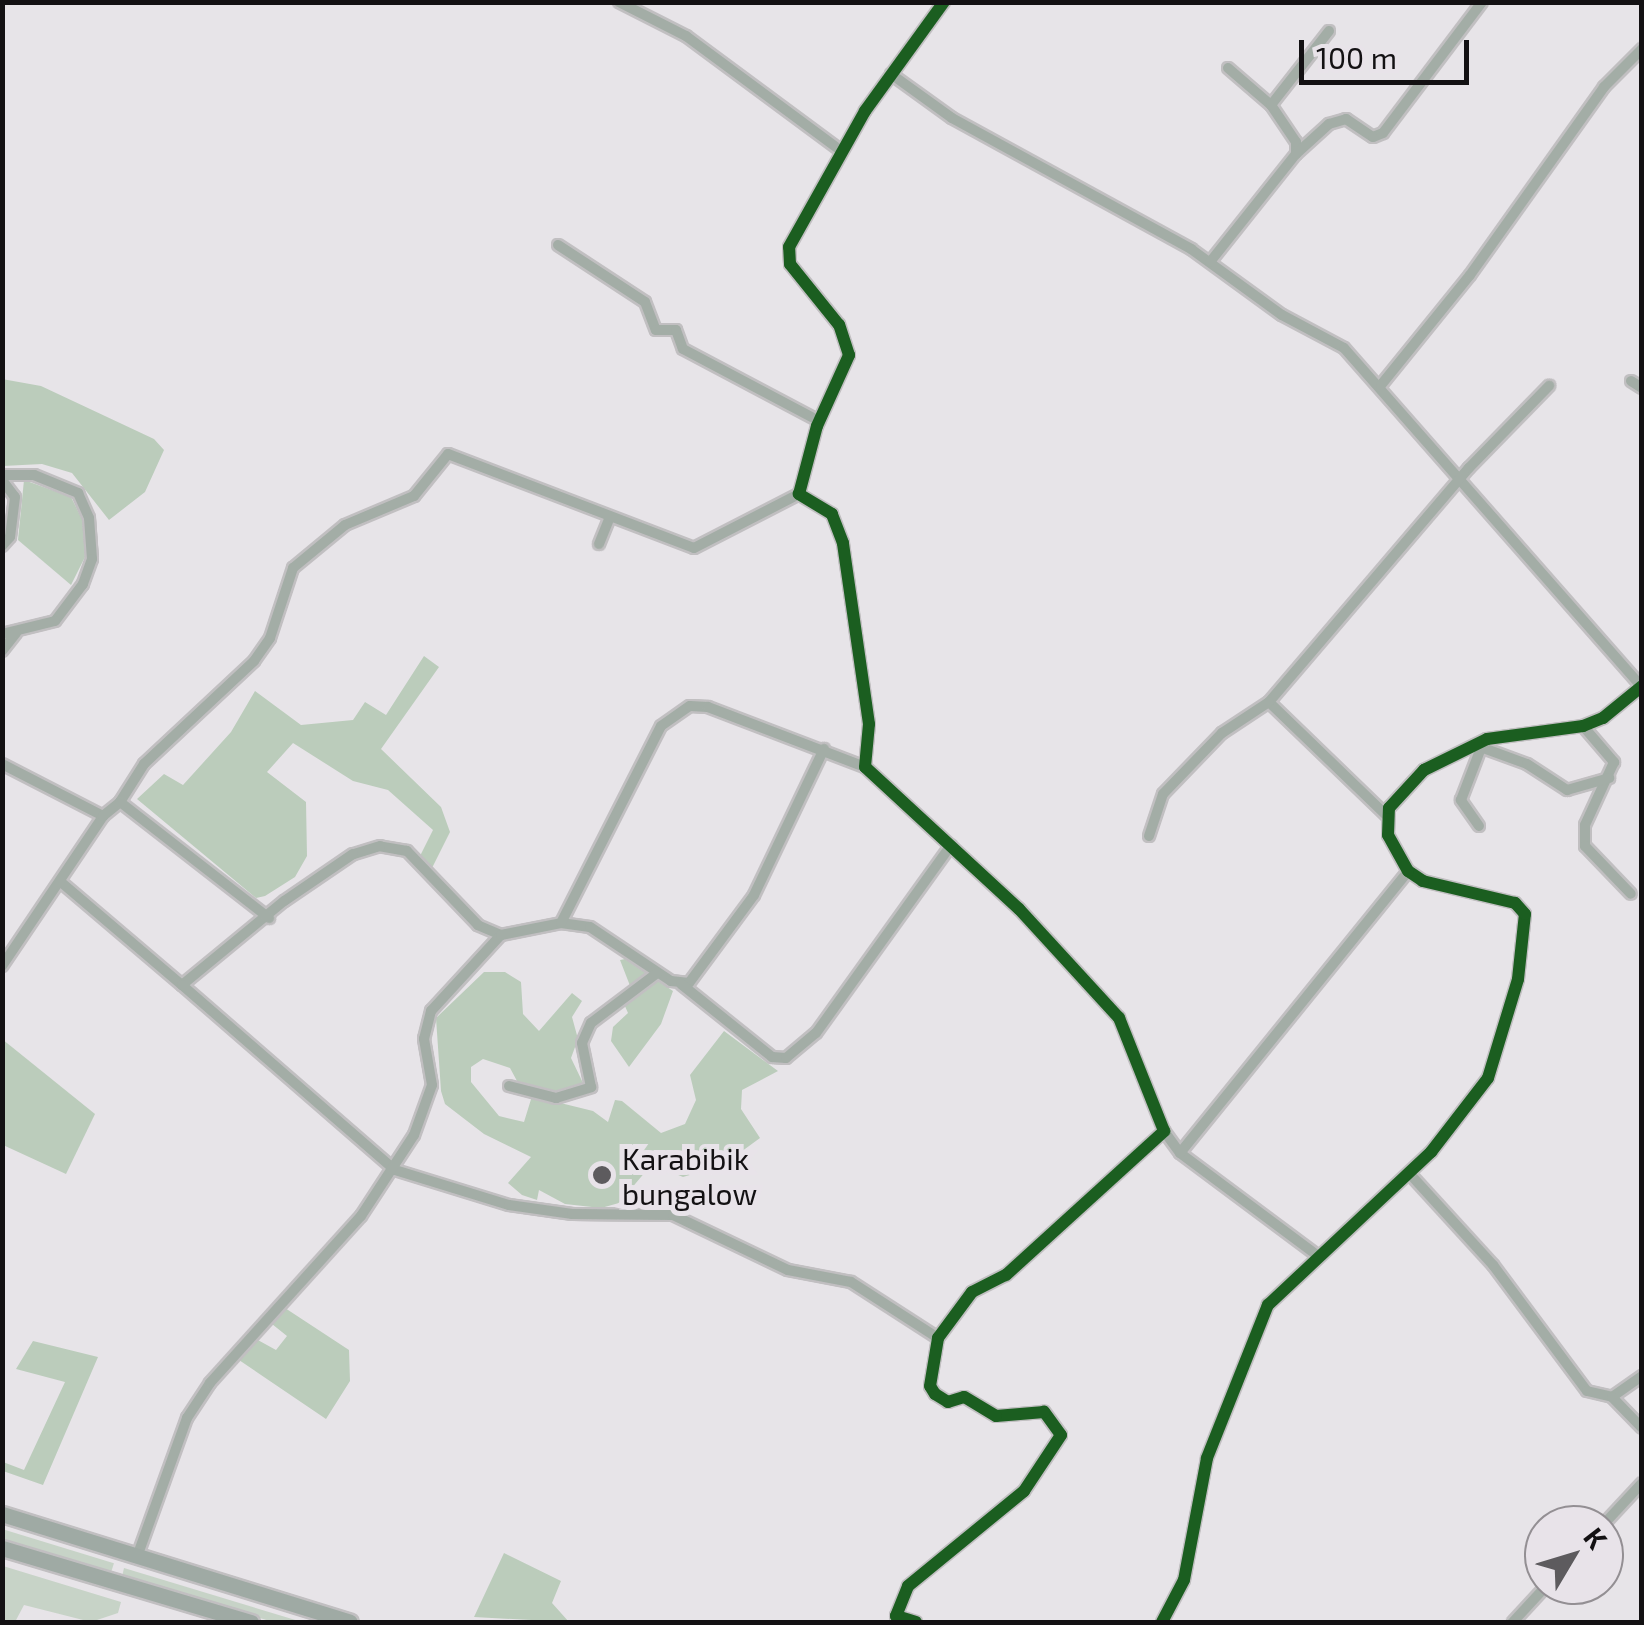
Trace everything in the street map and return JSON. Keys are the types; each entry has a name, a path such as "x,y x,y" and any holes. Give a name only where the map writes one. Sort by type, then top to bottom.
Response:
{"highway":[{"path":"2,1514 350,1622"},
{"path":"2,1548 251,1622"}],"street":[{"path":"620,2 686,36 840,150"},
{"path":"2,966 62,883 102,816 120,802 144,764 254,661 270,638 293,568 345,525 414,496 448,454 609,519 694,548 799,494 819,421 844,372 848,340 788,256 840,150 944,2"},
{"path":"1210,262 1296,154 1337,119 1372,137 1383,134 1482,2"},
{"path":"1271,104 1329,31"},
{"path":"1380,386 1470,275 1604,86 1642,50"},
{"path":"1228,68 1271,104 1296,142 1296,154"},
{"path":"891,74 1012,153 1210,262 1294,322 1344,348 1465,480 1641,686 1603,718 1584,726 1529,728 1424,770 1401,790 1387,816"},
{"path":"558,245 645,302 656,330 676,330 684,348 819,421"},
{"path":"1149,836 1163,794 1222,734 1268,702 1550,386"},
{"path":"2,478 15,497 2,546"},
{"path":"2,478 58,481 78,493 89,518 92,559 83,584 54,621 2,634"},
{"path":"799,494 832,514 843,543 869,724 865,767"},
{"path":"598,544 609,519"},
{"path":"2,650 16,633"},
{"path":"1162,1622 1184,1580 1206,1458 1268,1305 1410,1174 1488,1078 1527,926 1516,903 1423,880 1408,870 1395,854 1387,816 1268,702"},
{"path":"561,923 661,726 676,713 708,708 824,749 865,767 951,844 1120,1018 1164,1131 1180,1153 1318,1255"},
{"path":"1584,726 1609,750 1611,777 1583,836 1596,860 1631,894"},
{"path":"1478,747 1527,764 1566,790 1611,777"},
{"path":"1478,747 1460,800 1479,826"},
{"path":"681,984 698,976 754,895 824,749"},
{"path":"2,764 102,816"},
{"path":"120,802 269,918"},
{"path":"182,985 353,854 380,846 407,851 478,926 501,934 561,923 607,936 657,973 681,984 772,1057 786,1058 816,1033 951,844"},
{"path":"1180,1153 1408,870"},
{"path":"62,883 395,1170 509,1205 591,1215 673,1214 788,1270 851,1282 938,1338"},
{"path":"138,1554 187,1418 210,1383 338,1244 395,1170 429,1106 424,1040 431,1011 501,934"},
{"path":"509,1086 556,1098 591,1087 582,1043 591,1023 657,973"},
{"path":"916,1622 896,1616 908,1586 1024,1491 1061,1435 1044,1412 996,1416 964,1397 948,1402 935,1394 938,1338 972,1292 1006,1275 1164,1131"},
{"path":"1410,1174 1493,1264 1586,1391 1612,1397 1642,1428"},
{"path":"1612,1397 1642,1376"},
{"path":"1621,1505 1642,1483"}],"shaded area":[{"path":"2,1529 114,1563 110,1575 2,1542"},
{"path":"3,1566 121,1602 118,1613 91,1622 24,1605 15,1622 3,1622"},
{"path":"124,1568 302,1622 273,1622 122,1577"}],"green space":[{"path":"2,379 41,386 154,439 164,450 145,492 109,520 72,473 42,464 3,466"},
{"path":"24,480 71,497 83,521 85,557 71,585 18,540"},
{"path":"424,656 439,667 381,749 441,807 450,832 432,868 420,856 433,830 388,790 353,781 293,743 267,772 306,802 307,856 295,877 265,896 256,898 137,799 164,774 183,785 231,732 255,691 301,725 353,720 365,702 386,715"},
{"path":"625,959 673,991 661,1024 629,1067 611,1041 613,1027 628,1013 624,1004 634,996 620,960"},
{"path":"484,972 505,972 521,982 523,1014 539,1031 572,993 582,1001 572,1017 578,1039 571,1058 583,1083 573,1092 556,1093 517,1081 510,1068 483,1059 471,1067 471,1082 499,1116 524,1122 532,1096 593,1111 608,1122 615,1100 622,1101 661,1133 685,1124 696,1100 690,1075 724,1031 778,1071 742,1090 741,1109 760,1138 723,1165 683,1177 652,1164 619,1203 601,1208 565,1204 539,1190 537,1200 522,1195 508,1183 531,1157 484,1134 445,1104 441,1091 436,1018"},
{"path":"2,1039 95,1114 66,1174 3,1145"},
{"path":"285,1308 349,1350 350,1381 326,1419 239,1360 256,1339 276,1350 287,1336 272,1324"},
{"path":"33,1341 98,1357 43,1485 3,1471 3,1462 24,1470 65,1382 16,1369"},
{"path":"504,1553 561,1581 552,1603 569,1622 474,1617"}],"cycle path":[{"path":"916,1622 896,1616 908,1586 1024,1491 1061,1435 1044,1412 996,1416 964,1397 948,1402 935,1394 930,1386 938,1338 972,1292 1006,1275 1164,1131 1119,1018 1019,909 865,767 869,724 843,543 832,514 799,494 817,426 849,355 839,325 790,264 789,247 865,111 944,2"},
{"path":"1162,1622 1184,1580 1207,1458 1268,1305 1431,1152 1488,1078 1518,979 1525,914 1515,903 1423,881 1408,871 1388,835 1389,808 1424,770 1487,739 1583,726 1603,718 1642,686"}],"place":[{"name":"Karabibik bungalow","path":"602,1175"}]}
